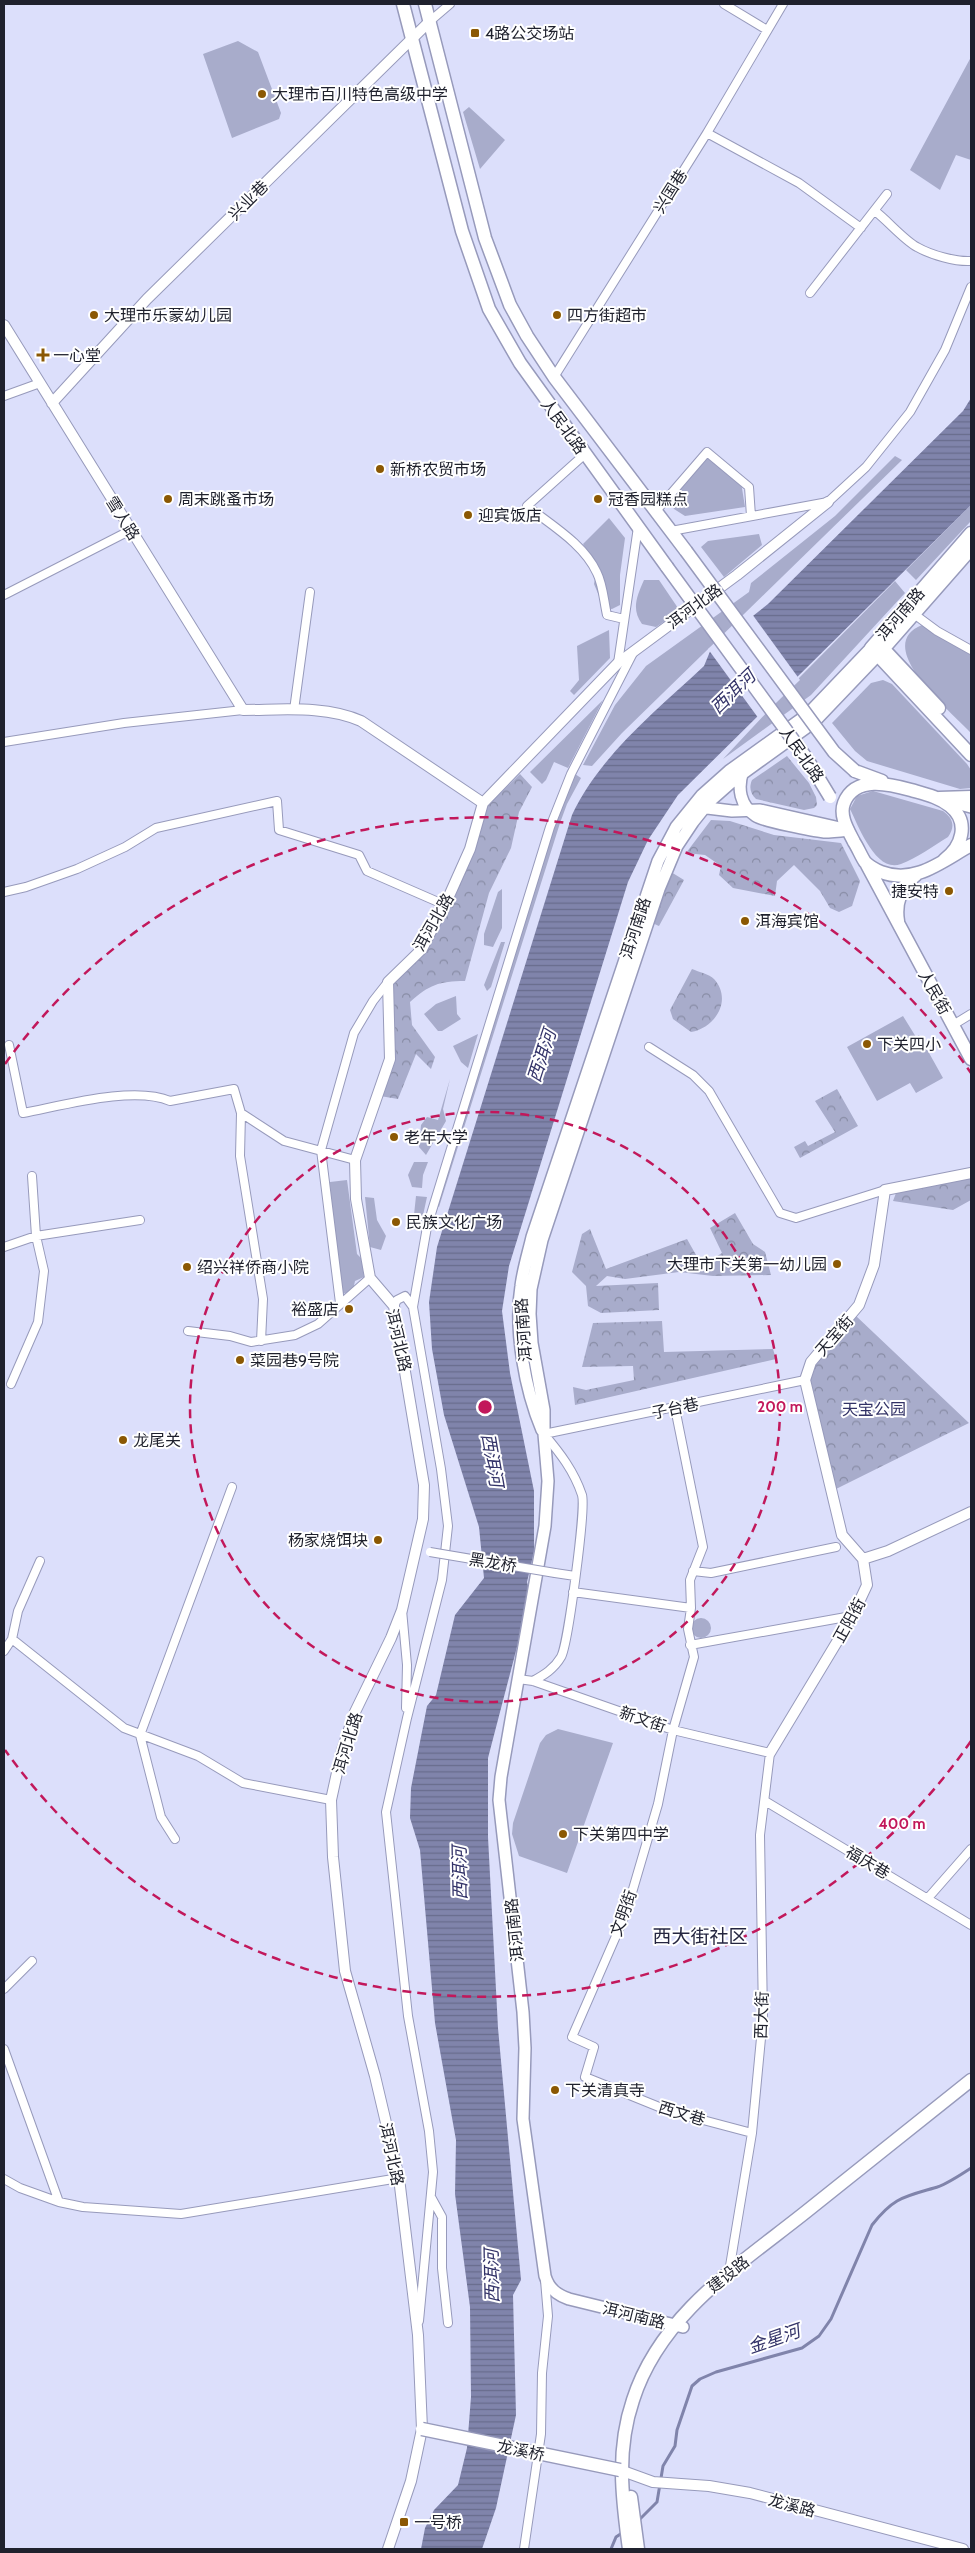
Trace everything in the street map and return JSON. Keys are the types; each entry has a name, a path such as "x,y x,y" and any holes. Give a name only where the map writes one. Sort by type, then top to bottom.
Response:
{"main road":[{"name":"人民北路","path":"403,4 464,237 488,309 520,363 813,768 848,830"},
{"name":"人民北路","path":"425,4 480,219 497,274 518,321 554,377 686,550 834,752 855,771 889,784"},
{"name":"洱河南路","path":"678,2326 563,2297 552,2289 545,2276 523,2119 525,2048 523,2012 499,1800 547,1516 548,1470 544,1434 544,1410 532,1343 531,1289 542,1240 668,865 685,833 704,808 742,774 814,722 971,534"},
{"name":"洱河南路","path":"544,1434 534,1412 521,1344 519,1314 524,1266 649,886 671,836 692,806 715,782 797,723 818,705 914,614 971,549"},
{"path":"877,648 971,743"},
{"path":"877,648 971,755"},
{"path":"748,758 742,774 740,792 750,811 757,818 823,832 848,830"},
{"path":"971,807 889,784 869,784 848,796 842,810 848,830 865,862 877,870 893,876 910,877 918,874 971,845"},
{"path":"938,798 971,797"},
{"path":"938,798 955,811 962,828 958,847 944,860"},
{"path":"692,806 750,811"},
{"name":"人民街","path":"865,862 971,1059"},
{"path":"899,926 897,914 900,896 906,884 918,874"},
{"name":"建设路","path":"633,2546 624,2472 626,2426 636,2390 651,2359 705,2293 971,2080"},
{"name":"建设路","path":"678,2326 971,2090"},
{"name":"龙溪桥","path":"422,2429 624,2472"}],"street":[{"name":"兴业巷","path":"52,403 147,299 412,37 450,4"},
{"path":"724,4 767,30"},
{"name":"兴国巷","path":"554,377 707,132 783,4"},
{"path":"707,132 799,183 861,228"},
{"path":"810,293 887,194"},
{"path":"875,211 916,247 940,256 971,261"},
{"name":"洱河北路","path":"388,982 422,949 470,849 483,803 618,663 737,575 828,502 866,467 910,412 928,383 952,335 971,287"},
{"name":"雪人路","path":"4,325 243,710"},
{"path":"4,396 40,382"},
{"path":"656,511 708,452 749,487 750,516"},
{"path":"585,454 527,506 574,543 589,558 598,574 607,615 624,619"},
{"path":"671,531 828,502"},
{"path":"618,663 638,527"},
{"path":"4,595 131,530"},
{"path":"294,710 310,592"},
{"path":"914,614 937,631 971,650"},
{"path":"418,2335 434,2172 429,2131 408,2016 386,1812 406,1718 442,1580 448,1526 441,1469 413,1307 427,1227 550,827 570,774 635,650"},
{"path":"4,742 124,723 243,710 294,710 347,714 361,721 483,803"},
{"path":"4,892 26,888 77,869 125,847 156,828 277,801 279,830 359,855 367,871 444,905"},
{"path":"340,1303 321,1150 354,1033 373,1001 388,982"},
{"path":"188,1331 230,1336 252,1342 295,1334 318,1324 370,1278 356,1199 354,1160 390,1059 388,982"},
{"path":"953,1024 971,1014"},
{"path":"9,1045 23,1113 118,1095 161,1097 170,1101 234,1089 241,1113 240,1156 263,1299 261,1341"},
{"path":"649,1047 693,1075 709,1091 780,1214 796,1218 885,1190 971,1173"},
{"path":"241,1113 284,1141 354,1160"},
{"path":"10,1384 38,1322 44,1272 36,1236 32,1176"},
{"name":"天宝街","path":"805,1380 811,1362 859,1306 874,1265 885,1190"},
{"path":"4,1247 36,1236 140,1220"},
{"name":"洱河北路","path":"370,1278 394,1306 424,1485 423,1519 402,1610 391,1638 354,1712 342,1750 331,1800 333,1857 345,1971 375,2076 399,2178 418,2335 422,2429 411,2481 388,2549"},
{"path":"394,1306 397,1300 405,1296 413,1307"},
{"path":"805,1380 842,1536 863,1559 888,1551 971,1512"},
{"name":"子台巷","path":"544,1434 805,1380"},
{"path":"673,1730 694,1657 688,1629 691,1608 690,1580 703,1548 675,1408"},
{"path":"533,1682 546,1674 562,1655 582,1535 583,1497 568,1463 544,1434"},
{"path":"175,1839 161,1817 140,1735 232,1487"},
{"path":"693,1571 710,1573 836,1547"},
{"name":"黑龙桥","path":"416,1550 575,1576"},
{"name":"正阳街","path":"770,1754 852,1617 867,1586 863,1559"},
{"path":"4,1651 12,1640 18,1611 40,1561"},
{"path":"573,1592 691,1608"},
{"path":"402,1610 407,1665 406,1718"},
{"path":"690,1645 846,1617"},
{"path":"12,1640 124,1728 198,1756 243,1783 331,1800"},
{"name":"新文街","path":"518,1679 533,1682 673,1730 770,1754"},
{"name":"文明街","path":"585,2077 594,2046 572,2037 626,1913 658,1804 673,1730"},
{"name":"西大街","path":"728,2274 752,2133 763,2017 760,1835 770,1754"},
{"name":"福庆巷","path":"765,1801 971,1925"},
{"path":"928,1898 971,1849"},
{"path":"4,1989 32,1961"},
{"path":"4,2049 59,2202"},
{"name":"西文巷","path":"585,2077 669,2111 752,2133"},
{"path":"4,2179 20,2188 59,2202 83,2207 181,2214 399,2178"},
{"path":"431,2197 442,2217 442,2268 448,2324"},
{"path":"524,2549 541,2434 542,2373 548,2316 545,2276"},
{"name":"龙溪路","path":"624,2472 653,2482 709,2486 750,2493 963,2549"}],"green space":[{"path":"238,41 258,52 281,113 279,119 232,138 203,54"},
{"path":"971,57 971,160 956,155 940,190 910,170"},
{"path":"469,107 505,140 480,169 463,112"},
{"path":"708,455 741,482 745,507 685,516 674,509 669,500"},
{"path":"895,456 902,460 622,733 592,766 583,765 615,705 646,666 749,592 751,583 835,516"},
{"path":"971,505 971,521 916,580 906,570"},
{"path":"609,518 625,538 620,575 620,605 612,609 604,608 594,584 597,566 583,544"},
{"path":"759,534 762,545 724,577 701,547 708,541"},
{"path":"644,580 659,580 680,611 656,627 642,624 637,613 637,597"},
{"path":"895,581 905,593 811,695 723,759 799,678"},
{"path":"922,625 971,655 971,733 934,696 910,663 905,648 908,635"},
{"path":"609,630 610,658 574,695 570,691 579,680 577,646"},
{"path":"883,680 892,684 967,764 971,770 971,788 960,789 867,761 855,751 832,723 871,683"},
{"path":"603,700 568,768 554,762 546,780 542,784 530,772"},
{"path":"787,756 809,783 816,797 817,805 814,808 804,810 756,799 752,794 750,788 752,780"},
{"path":"520,774 532,787 519,812 511,848 489,893 465,981 435,985 410,1002 412,1025 435,1057 431,1069 416,1054 398,1099 380,1096 395,1054 391,984 414,963 482,823 488,805"},
{"path":"575,774 581,778 567,804 560,823 439,1207 437,1206 560,808"},
{"path":"873,791 943,811 952,823 948,837 901,864 892,865 884,862 869,846 850,809 857,796"},
{"path":"711,820 730,821 774,835 841,843 860,881 852,906 839,912 830,908 820,891 794,865 777,881 775,896 733,888 719,875 721,866 705,855 686,853"},
{"path":"671,872 684,880 659,926 650,922"},
{"path":"502,889 502,928 493,947 484,945 484,934 498,892"},
{"path":"501,942 505,942 491,987 487,991 484,985"},
{"path":"692,969 707,974 714,979 722,996 719,1012 714,1019 700,1029 691,1032 673,1019 670,1010"},
{"path":"456,996 457,1014 461,1019 442,1031 438,1031 424,1014 436,1004"},
{"path":"903,1016 916,1037 919,1035 943,1078 916,1093 910,1083 877,1101 847,1047"},
{"path":"478,1034 468,1068 461,1062 453,1046"},
{"path":"450,1079 443,1109 446,1121 426,1155 419,1147 421,1125 427,1117 438,1120"},
{"path":"837,1089 858,1126 800,1158 794,1147 805,1141 808,1146 835,1132 815,1101"},
{"path":"414,1162 428,1162 423,1175 422,1188 412,1187 408,1175"},
{"path":"971,1178 971,1200 953,1210 893,1201 896,1193"},
{"path":"347,1180 357,1254 362,1259 364,1277 355,1281 353,1290 343,1294 331,1210 330,1182"},
{"path":"416,1196 427,1197 420,1229 416,1230 413,1224"},
{"path":"365,1197 374,1198 377,1220 386,1236 381,1250 370,1247"},
{"path":"735,1213 753,1244 765,1252 771,1275 713,1276 679,1272 625,1279 607,1276 596,1286 658,1283 659,1310 601,1313 588,1306 586,1286 572,1272 582,1234 590,1229 606,1269 687,1239 700,1262 711,1260 722,1253 710,1228"},
{"name":"天宝公园","path":"855,1315 969,1423 836,1489 809,1380 818,1360 843,1332"},
{"path":"662,1321 664,1352 773,1349 776,1359 575,1405 573,1387 586,1390 634,1380 633,1366 582,1367 593,1323"},
{"path":"697,1618 705,1618 711,1624 711,1632 705,1638 697,1638 691,1632 691,1624"},
{"path":"558,1729 613,1743 567,1873 519,1856 512,1834 513,1823 540,1743 546,1735"}],"water":[{"name":"西洱河","path":"971,398 971,505 678,795 648,840 628,882 509,1266 502,1311 510,1373 534,1491 534,1552 527,1582 529,1590 528,1605 488,1758 488,1837 498,2028 521,2280 513,2295 516,2415 496,2508 482,2549 421,2549 425,2528 434,2510 458,2485 467,2448 471,2397 470,2307 455,2194 456,2140 435,2023 420,1850 410,1818 411,1788 427,1706 436,1695 455,1615 484,1578 479,1527 444,1415 432,1349 429,1302 437,1247 572,815 584,793 598,772 630,735 704,666 711,649 768,604 963,411"}],"pier":[{"path":"752,614 800,680 759,719 708,649"}],"waterway":[{"name":"金星河","path":"638,2521 657,2502 663,2466 675,2446 677,2430 692,2386 700,2379 716,2372 802,2348 819,2336 831,2319 872,2225 879,2216 899,2200 939,2187 971,2168"},
{"name":"金星河","path":"611,2549 616,2537 622,2533"}],"place":[{"name":"4路公交场站","path":"475,33"},
{"name":"大理市百川特色高级中学","path":"262,94"},
{"name":"大理市乐蒙幼儿园","path":"94,315"},
{"name":"四方街超市","path":"557,315"},
{"name":"一心堂","path":"43,355"},
{"name":"新桥农贸市场","path":"380,469"},
{"name":"周末跳蚤市场","path":"168,499"},
{"name":"冠香园糕点","path":"598,499"},
{"name":"迎宾饭店","path":"468,515"},
{"name":"捷安特","path":"949,891"},
{"name":"洱海宾馆","path":"745,921"},
{"name":"下关四小","path":"867,1044"},
{"name":"老年大学","path":"394,1137"},
{"name":"民族文化广场","path":"396,1222"},
{"name":"大理市下关第一幼儿园","path":"837,1264"},
{"name":"绍兴祥侨商小院","path":"187,1267"},
{"name":"裕盛店","path":"349,1309"},
{"name":"菜园巷9号院","path":"240,1360"},
{"name":"龙尾关","path":"123,1440"},
{"name":"杨家烧饵块","path":"378,1540"},
{"name":"下关第四中学","path":"563,1834"},
{"name":"下关清真寺","path":"555,2090"},
{"name":"一号桥","path":"404,2522"}],"district":[{"name":"西大街社区","path":"700,1936"}]}
